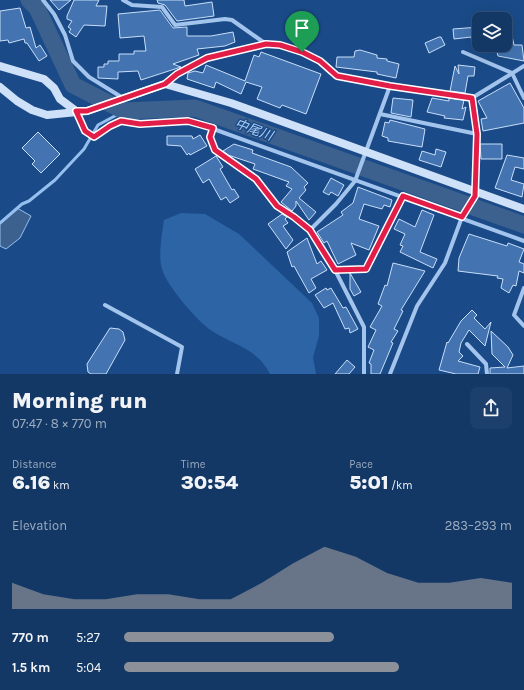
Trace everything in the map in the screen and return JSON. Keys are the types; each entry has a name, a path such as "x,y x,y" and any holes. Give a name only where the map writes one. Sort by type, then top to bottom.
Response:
{"street":[{"path":"43,0 54,14 65,35 73,61 89,77 125,99"},
{"path":"123,0 138,6 162,7 174,25 226,19 232,20 266,44"},
{"path":"0,87 17,101 32,110 47,115 87,111 165,84 177,74 207,58 266,44 280,45 302,52 320,61 337,76 390,86 472,98 524,66"},
{"path":"463,52 512,73 524,98"},
{"path":"0,66 44,79 54,88 60,99 76,111 85,131 89,132 94,137 110,126 121,121 140,124 188,121 213,128 355,181 462,217 524,241"},
{"path":"165,84 231,103 475,194 524,209"},
{"path":"310,230 336,204 355,181 390,86"},
{"path":"390,374 417,306 445,263 462,217 475,194 477,134 472,98"},
{"path":"380,114 477,134"},
{"path":"213,128 210,137 215,150 256,179 277,206 310,230 335,270 364,327 364,374"},
{"path":"335,270 366,269 403,196"},
{"path":"524,288 514,316 524,326"},
{"path":"105,305 182,347 177,374"},
{"path":"467,344 486,364 487,374"}],"shaded area":[{"path":"17,208 31,216 20,238 6,249 0,246 0,223"},
{"path":"181,213 205,214 239,234 312,303 319,318 319,336 313,357 316,374 270,374 259,359 252,353 212,331 183,303 165,276 160,258 164,220"}],"building":[{"path":"50,0 71,0 59,10"},
{"path":"74,0 99,0 96,6 107,6 105,26 84,25 76,37 69,32 71,29 68,27 72,21 67,19 67,16"},
{"path":"157,0 184,0 185,6 212,2 214,16 177,21 165,5 158,3"},
{"path":"20,8 26,28 30,27 36,48 40,45 47,56 39,61 27,43 25,43 24,39 9,43 8,40 0,41 0,11"},
{"path":"160,10 173,28 187,27 187,36 211,36 233,32 235,42 225,46 197,49 199,55 173,64 181,67 141,80 138,71 118,72 118,79 98,78 98,67 104,67 104,64 108,64 108,61 119,61 119,54 134,54 134,51 146,51 144,36 120,38 118,14"},
{"path":"472,28 472,42 471,37 454,39 453,29"},
{"path":"512,36 514,45 522,45 524,61 498,56 497,52 512,52"},
{"path":"441,37 445,45 429,53 425,43"},
{"path":"360,50 377,55 377,58 387,59 387,61 399,64 396,78 377,74 377,72 336,67 337,57 354,57 355,51"},
{"path":"261,52 321,74 306,114 282,105 280,108 257,99 262,87 246,82 241,94 216,82 214,88 187,79 188,73 195,71 203,73 206,65 245,81 254,55 259,57"},
{"path":"458,65 475,67 474,76 468,76 465,93 450,91 455,66 459,74"},
{"path":"510,83 524,108 524,123 483,131 481,119 487,118 478,101"},
{"path":"393,98 413,100 411,117 391,113"},
{"path":"432,98 449,101 449,98 464,100 462,109 466,107 463,120 444,118 445,116 427,112"},
{"path":"390,120 425,129 422,147 388,141 388,138 382,136 385,122 389,123"},
{"path":"38,132 60,154 41,173 32,164 35,161 22,148"},
{"path":"200,135 207,146 190,155 189,153 187,155 181,146 167,145 167,136 192,136 193,139"},
{"path":"234,144 253,150 252,153 291,167 308,183 304,187 306,190 299,198 316,212 309,220 296,201 296,206 292,211 281,202 292,189 286,186 289,182 253,169 255,164 228,155 223,151"},
{"path":"480,144 502,144 502,159 481,159"},
{"path":"436,149 446,152 441,167 419,160 422,151 435,155"},
{"path":"507,155 524,158 524,169 515,167 511,180 524,184 522,197 495,188"},
{"path":"216,156 223,167 220,169 232,190 234,189 239,197 230,203 226,197 221,200 209,179 203,183 195,169"},
{"path":"331,178 344,185 338,196 331,192 329,195 323,192"},
{"path":"358,187 392,200 390,207 384,205 382,209 364,204 359,219 379,226 369,250 351,243 356,255 338,264 327,241 324,243 317,232 343,215 341,212 353,203"},
{"path":"422,210 434,215 420,252 437,259 433,268 400,252 403,246 400,245 405,234 394,229 399,219 415,227"},
{"path":"282,214 287,217 285,219 288,223 283,226 293,240 286,249 268,224"},
{"path":"469,234 507,246 508,243 524,249 519,262 524,264 524,273 519,271 516,286 513,285 509,293 501,288 503,279 497,278 498,276 458,271 459,258"},
{"path":"307,238 317,264 321,261 327,270 311,279 316,288 309,293 294,266 292,267 287,252"},
{"path":"393,263 425,271 401,310 403,311 394,329 398,331 391,342 393,343 380,374 371,374 371,364 369,363 374,350 368,347 376,330 370,327 382,306 378,304 385,285 387,286"},
{"path":"350,273 361,292 354,296 350,289"},
{"path":"326,288 327,290 331,288 343,308 346,307 358,329 350,333 349,328 345,329 333,303 324,308 315,295"},
{"path":"472,310 477,315 474,318 485,329 491,322 485,346 469,330 461,343 459,352 463,356 458,361 480,367 478,374 456,374 439,370 447,342 448,343 461,321"},
{"path":"110,328 119,329 123,332 125,340 106,374 91,374 88,372 87,364"},
{"path":"491,331 508,347 513,355 507,368 524,366 524,374 490,374 490,368 505,367 492,354"},
{"path":"347,360 355,367 349,374 335,374"}],"waterway":[{"name":"中尾川","path":"29,0 37,8 73,85 124,111 195,108 524,225"},
{"path":"0,223 22,204 29,201 55,180 84,149 98,125 124,111"}],"route":[{"path":"266,44 280,45 302,52 320,61 337,76 390,86 472,98 477,134 475,196 462,217 403,196 366,269 335,270 310,230 277,206 256,179 215,150 210,137 213,128 188,121 140,124 121,121 110,126 94,137 89,132 85,131 76,111 87,111 165,84 177,74 207,58 266,44"}]}
